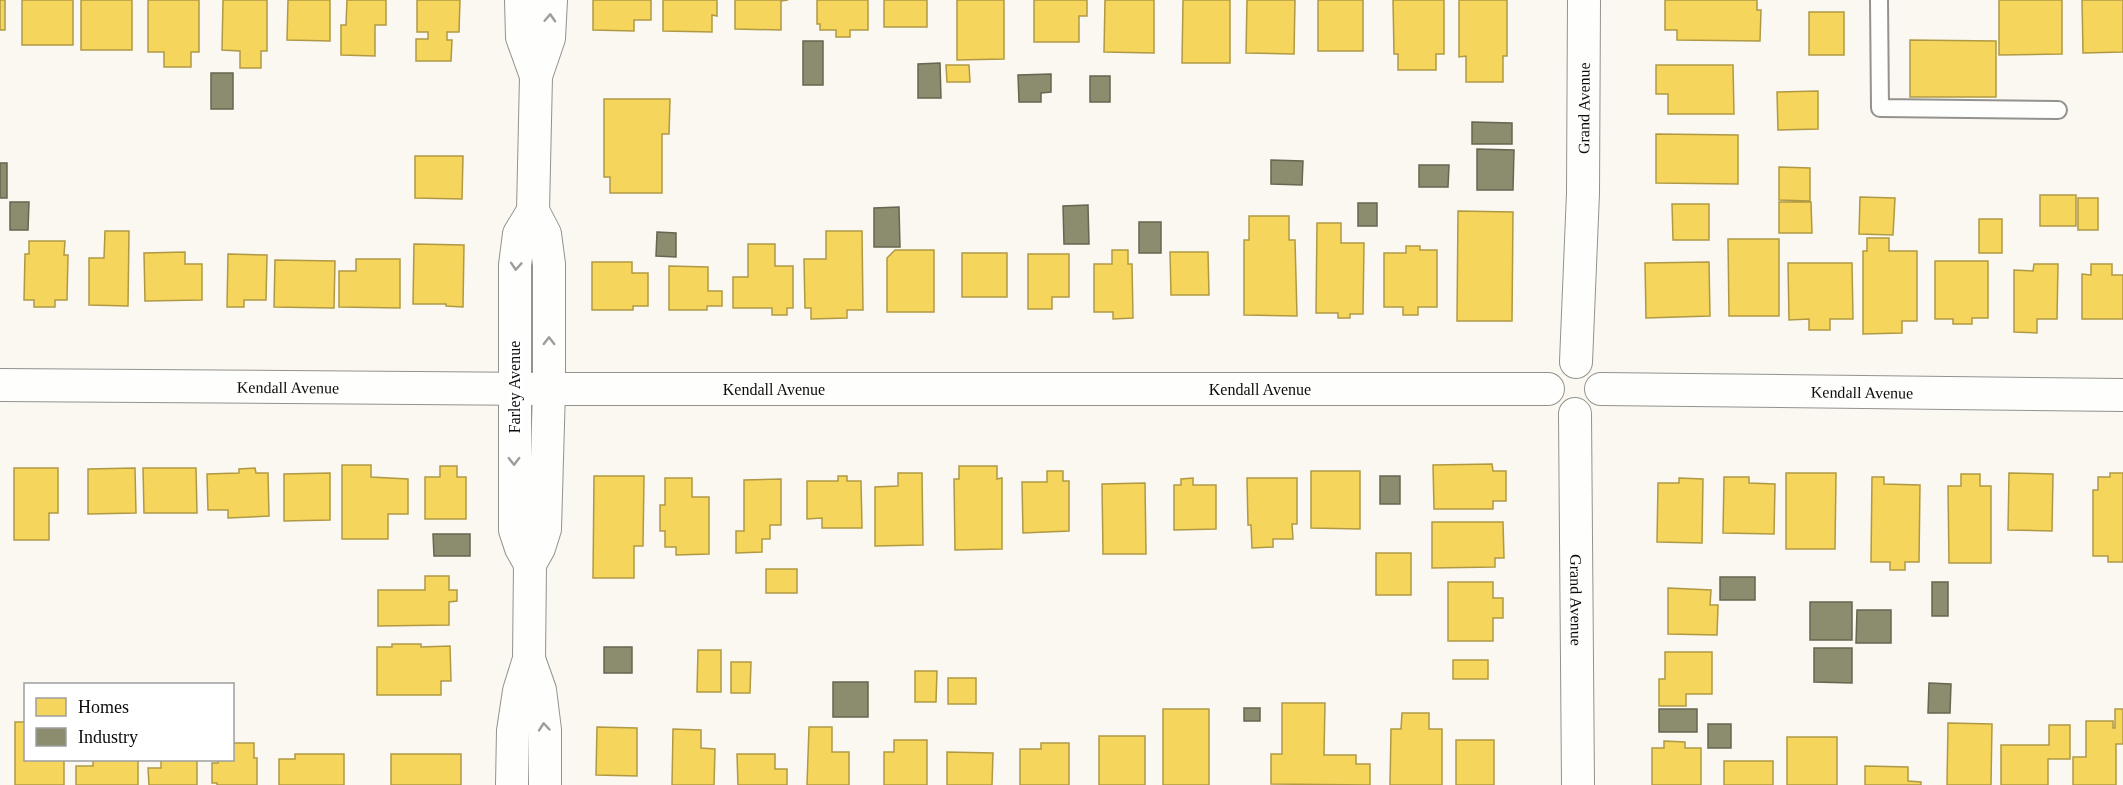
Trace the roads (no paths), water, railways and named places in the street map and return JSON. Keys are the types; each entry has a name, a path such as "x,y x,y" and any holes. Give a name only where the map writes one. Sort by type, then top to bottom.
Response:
{"street":[{"name":"Farley Avenue","path":"521,0 522,37 536,76"},
{"name":"Farley Avenue","path":"530,564 515,530 515,265 519,234 532,212 536,76 549,38 551,0"},
{"name":"Grand Avenue","path":"1576,362 1583,193 1584,0"},
{"name":"Farley Avenue","path":"512,785 513,731 519,691 529,659 530,564 539,548 545,529 549,388 549,264 545,234 532,212"},
{"path":"1576,362 1591,367 1600,381 1601,388 1600,396 1590,410 1575,414 1566,413 1553,404 1548,388 1553,372 1567,363 1576,362"},
{"name":"Kendall Avenue","path":"0,385 514,388 1548,388"},
{"name":"Kendall Avenue","path":"1601,388 2123,395"},
{"name":"Grand Avenue","path":"1575,414 1578,785"},
{"name":"Farley Avenue","path":"529,659 540,690 545,730 545,785"}],"lane":[{"path":"1879,0 1880,108 2058,110"}]}
